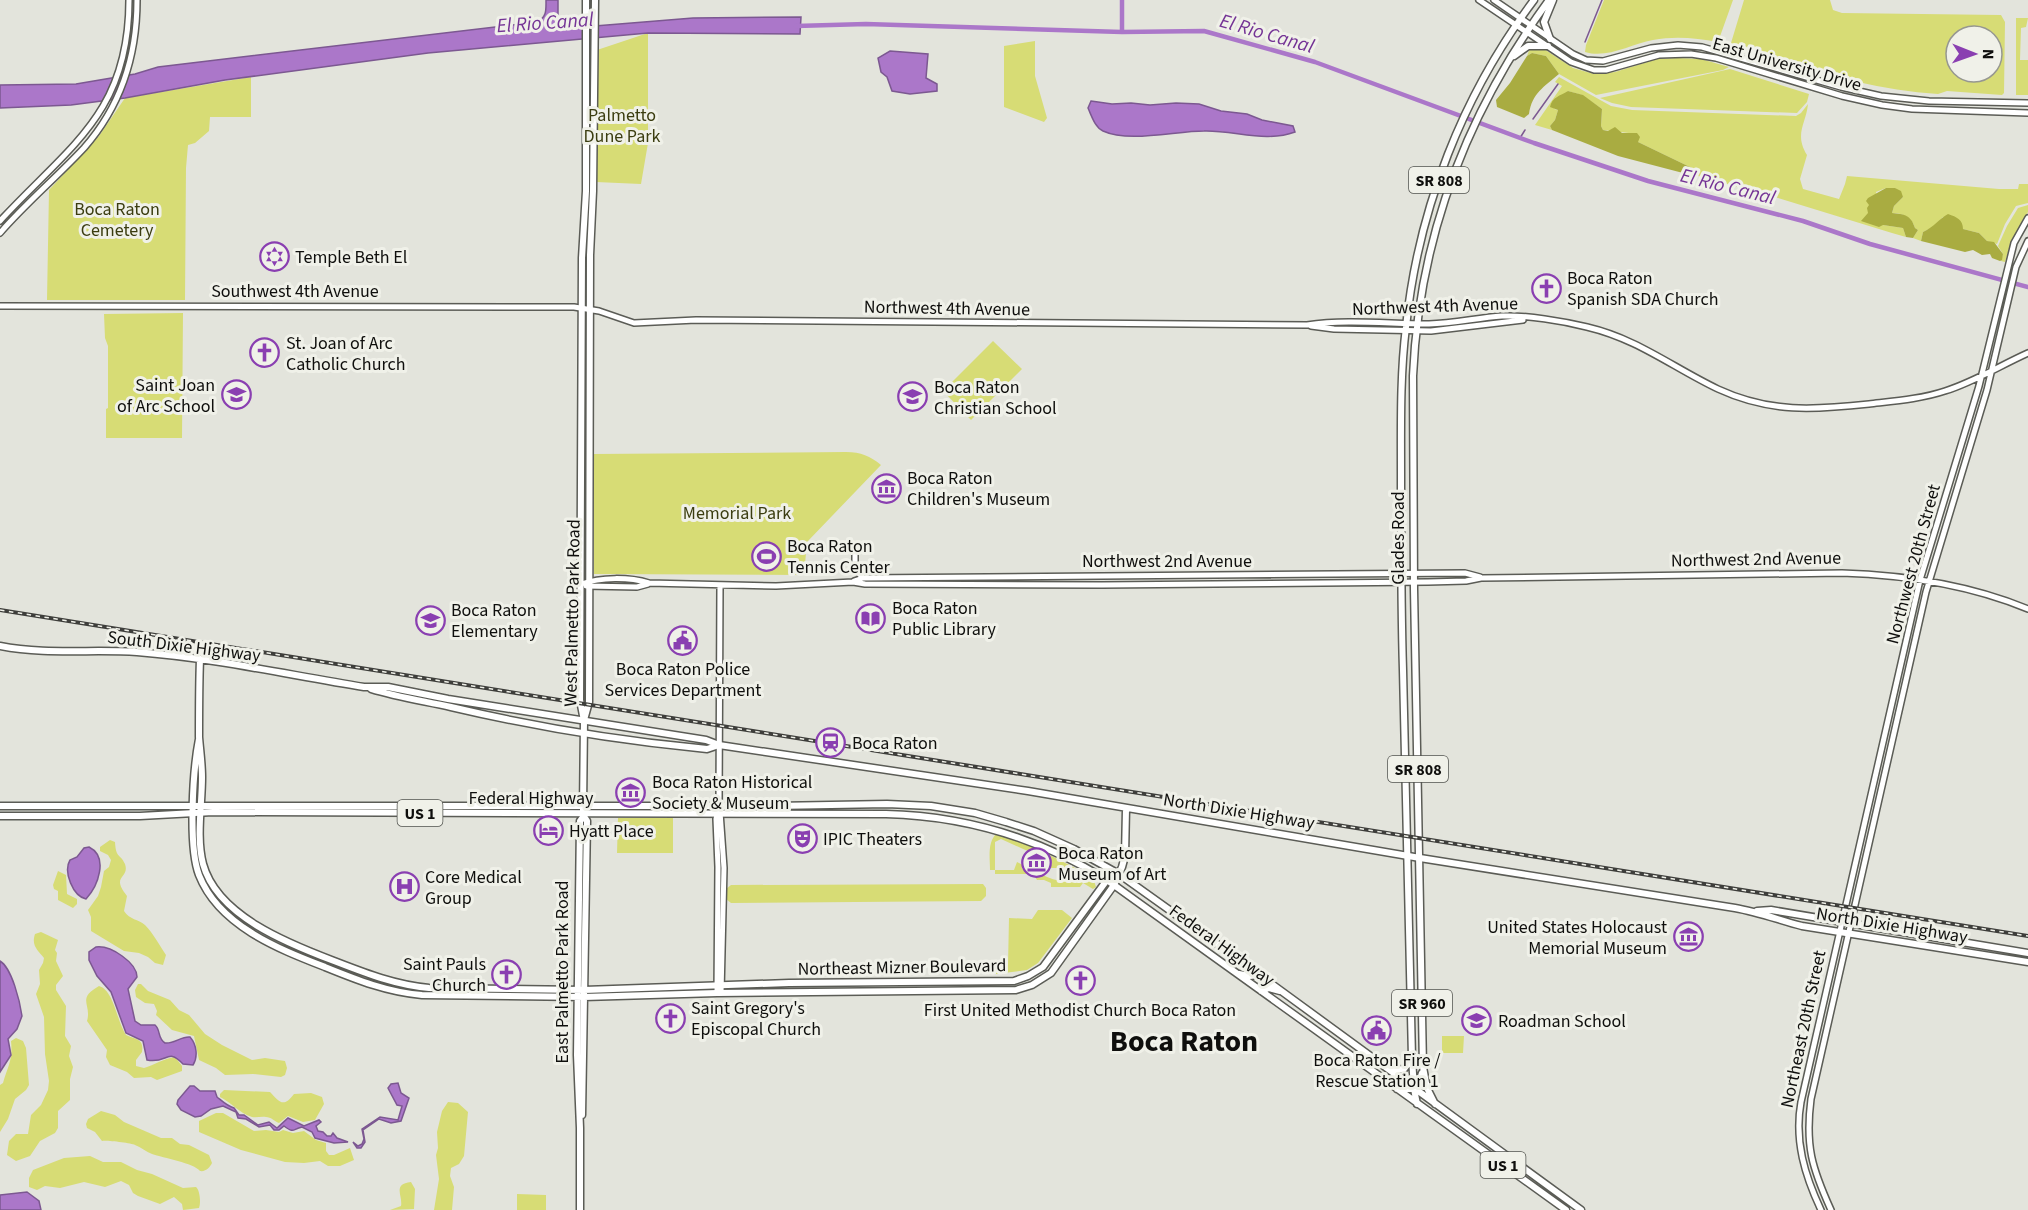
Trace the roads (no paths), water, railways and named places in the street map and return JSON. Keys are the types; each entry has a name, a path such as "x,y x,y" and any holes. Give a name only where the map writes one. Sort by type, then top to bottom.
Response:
{"main road":[{"name":"West Palmetto Park Road","path":"584,721 580,704 586,0"},
{"name":"West Palmetto Park Road","path":"584,721 589,705 590,310 595,0"},
{"name":"Glades Road","path":"1417,1104 1412,1058 1401,582 1402,375 1406,327 1423,230 1457,131 1516,25 1534,0"},
{"name":"Glades Road","path":"1432,1103 1423,1068 1414,582 1413,376 1417,327 1424,274 1434,230 1452,177 1484,104 1531,25 1551,0"},
{"path":"1550,39 1544,22 1551,0"},
{"path":"1509,60 1528,46 1548,46"},
{"path":"581,426 589,443"},
{"path":"581,449 589,462"},
{"name":"South Dixie Highway","path":"0,646 36,650 137,652 200,659 364,687 489,716 584,732"},
{"path":"200,659 198,805 202,813 203,862 212,883 242,915 283,940 376,978 413,987 580,993"},
{"name":"South Dixie Highway","path":"364,687 388,687 584,721"},
{"name":"North Dixie Highway","path":"584,721 706,740 719,745 1017,790 1420,858 1754,911 1771,910 2028,953"},
{"name":"East Palmetto Park Road","path":"580,1210 580,1128 583,1105 578,860 580,821 583,813 584,721"},
{"name":"North Dixie Highway","path":"584,732 686,747 707,748 719,745"},
{"name":"Federal Highway","path":"0,816 435,813 462,806 583,813 719,806 894,804 931,806 975,813 1061,842 1119,874 1390,1070"},
{"path":"198,805 194,813 195,860 207,890 217,904 234,919 282,949 374,986 404,993 580,993"},
{"path":"253,813 263,805"},
{"name":"Federal Highway","path":"0,806 263,805 583,813 901,815 961,822 988,828 1044,846 1107,880 1506,1167"},
{"path":"1119,874 1125,856 1126,809"},
{"path":"961,822 972,818 975,813"},
{"path":"988,828 1006,822"},
{"name":"Northeast Mizner Boulevard","path":"580,993 862,983 1003,982 1022,979 1042,967 1107,880 1119,874"},
{"name":"Northeast Mizner Boulevard","path":"719,989 842,992 1016,990 1049,976 1114,885 1119,874"},
{"name":"North Dixie Highway","path":"1754,911 1770,918 1795,924 2028,962"},
{"path":"1071,930 1079,936"},
{"path":"1980,955 1982,946"},
{"path":"1235,973 1249,976 1260,975"},
{"path":"882,991 892,987 908,986 912,982"},
{"path":"842,992 860,986 862,983"},
{"path":"1261,991 1269,988 1282,991"},
{"path":"1390,1070 1404,1069 1412,1058"},
{"path":"1397,1089 1414,1089 1419,1082 1423,1068"},
{"name":"US 1","path":"1390,1070 1581,1210"},
{"path":"1417,1104 1423,1100 1432,1103"},
{"path":"1506,1167 1519,1165"},
{"name":"US 1","path":"1506,1167 1566,1210"}],"street":[{"path":"0,221 94,123 105,104 121,65 128,32 129,0"},
{"path":"0,233 88,143 102,123 126,74 134,43 137,0"},
{"name":"East University Drive","path":"1479,0 1579,66 1594,70 1606,70 1659,56 1690,54 1716,58 1842,96 1882,105 1930,110 2028,113"},
{"name":"East University Drive","path":"1494,0 1550,39 1587,60 1610,59 1651,48 1689,45 1716,50 1840,87 1881,96 1929,101 2028,103"},
{"path":"121,65 126,74"},
{"name":"Northwest 20th Street","path":"1842,923 1920,580 1977,394 2014,243 2028,218"},
{"name":"Northwest 20th Street","path":"1851,924 1929,582 1992,370 2018,259 2028,241"},
{"path":"1999,301 2007,302"},
{"name":"Southwest 4th Avenue","path":"0,306 517,306 590,310"},
{"name":"Northwest 4th Avenue","path":"590,310 638,323 696,320 1307,326 1328,324 1450,329 1529,318 1587,326 1621,337 1650,350 1721,390 1753,402 1780,407 1822,410 1900,401 1932,394 1962,384 2028,353"},
{"path":"1962,384 1973,388 1977,394"},
{"path":"1952,478 1959,481"},
{"path":"855,555 855,569 863,578"},
{"name":"Northwest 2nd Avenue","path":"853,582 863,578 1466,573 1481,578"},
{"name":"Northwest 2nd Avenue","path":"581,584 637,587 649,583 776,586 853,582 865,584 1091,585 1414,582 1466,581 1481,578 1842,573 1920,580 1975,592 2028,609"},
{"path":"719,989 720,585"},
{"path":"1888,723 1896,725"},
{"path":"1865,824 1870,837"},
{"name":"Northeast 20th Street","path":"1821,1210 1811,1189 1802,1158 1799,1120 1801,1102 1842,923"},
{"name":"Northeast 20th Street","path":"1831,1210 1812,1166 1808,1133 1811,1099 1851,924"},
{"path":"1823,1003 1833,1004"}],"water":[{"path":"546,0 558,0 558,22 562,27 693,18 801,17 800,34 648,33 428,53 225,80 71,105 0,108 0,85 76,84 135,74 158,67 537,22 544,15"},
{"path":"890,51 928,54 926,78 937,84 937,91 910,94 892,91 887,77 881,72 878,58"},
{"path":"1091,101 1112,104 1199,104 1221,111 1247,114 1262,120 1293,126 1295,132 1273,136 1204,131 1126,136 1100,129 1088,108"},
{"path":"89,847 99,858 100,872 86,899 73,889 68,865 70,860 77,857 84,848"},
{"path":"96,947 116,952 133,966 137,977 128,989 135,1021 141,1025 155,1025 165,1043 190,1037 196,1051 193,1065 183,1064 170,1056 154,1061 147,1060 143,1041 126,1033 111,992 97,976 89,960 89,952"},
{"path":"0,961 12,978 22,1016 17,1029 8,1039 11,1055 0,1072"},
{"path":"398,1083 401,1093 409,1098 401,1121 391,1123 379,1119 363,1130 365,1142 361,1148 357,1148 353,1142 358,1146 362,1144 364,1139 362,1129 380,1117 398,1120 402,1106 397,1105 388,1088 391,1084"},
{"path":"190,1086 200,1091 215,1091 217,1097 234,1108 239,1115 244,1115 258,1125 269,1122 277,1128 288,1118 304,1126 319,1120 321,1122 316,1126 318,1131 327,1136 333,1133 337,1138 348,1142 334,1143 315,1138 312,1132 302,1127 292,1130 284,1126 279,1130 274,1130 270,1125 259,1127 246,1119 238,1118 236,1112 223,1106 195,1117 181,1110 177,1104"},
{"path":"27,1192 39,1201 41,1210 0,1210 0,1195"}],"waterway":[{"path":"1122,0 1122,32"},
{"path":"1585,42 1602,0"},
{"name":"El Rio Canal","path":"796,26 866,24 1122,32 1204,31 1315,62 1534,143 1648,181 1803,221 1870,244 2028,287"},
{"path":"1533,119 1558,84"},
{"path":"1520,138 1525,130"}],"railway":[{"path":"0,610 2028,936"}],"place":[{"name":"Temple Beth El","path":"274,257"},
{"name":"Boca Raton Spanish SDA Church","path":"1546,288"},
{"name":"St. Joan of Arc Catholic Church","path":"265,353"},
{"name":"Saint Joan of Arc School","path":"236,395"},
{"name":"Boca Raton Christian School","path":"913,397"},
{"name":"Boca Raton Children's Museum","path":"886,488"},
{"name":"Boca Raton Tennis Center","path":"766,556"},
{"name":"Boca Raton Public Library","path":"871,618"},
{"name":"Boca Raton Elementary","path":"430,620"},
{"name":"Boca Raton Police Services Department","path":"683,640"},
{"name":"Boca Raton","path":"831,743"},
{"name":"Boca Raton Historical Society & Museum","path":"631,792"},
{"name":"Hyatt Place","path":"548,831"},
{"name":"IPIC Theaters","path":"802,839"},
{"name":"Boca Raton Museum of Art","path":"1037,863"},
{"name":"Core Medical Group","path":"404,887"},
{"name":"United States Holocaust Memorial Museum","path":"1688,937"},
{"name":"Saint Pauls Church","path":"507,974"},
{"name":"First United Methodist Church Boca Raton","path":"1080,981"},
{"name":"Saint Gregory's Episcopal Church","path":"670,1018"},
{"name":"Roadman School","path":"1477,1021"},
{"name":"Boca Raton Fire / Rescue Station 1","path":"1377,1031"}],"district":[{"name":"Boca Raton","path":"1184,1041"}],"park label":[{"name":"Palmetto Dune Park","path":"622,125"},
{"name":"Boca Raton Cemetery","path":"117,219"},
{"name":"Memorial Park","path":"737,513"}]}
